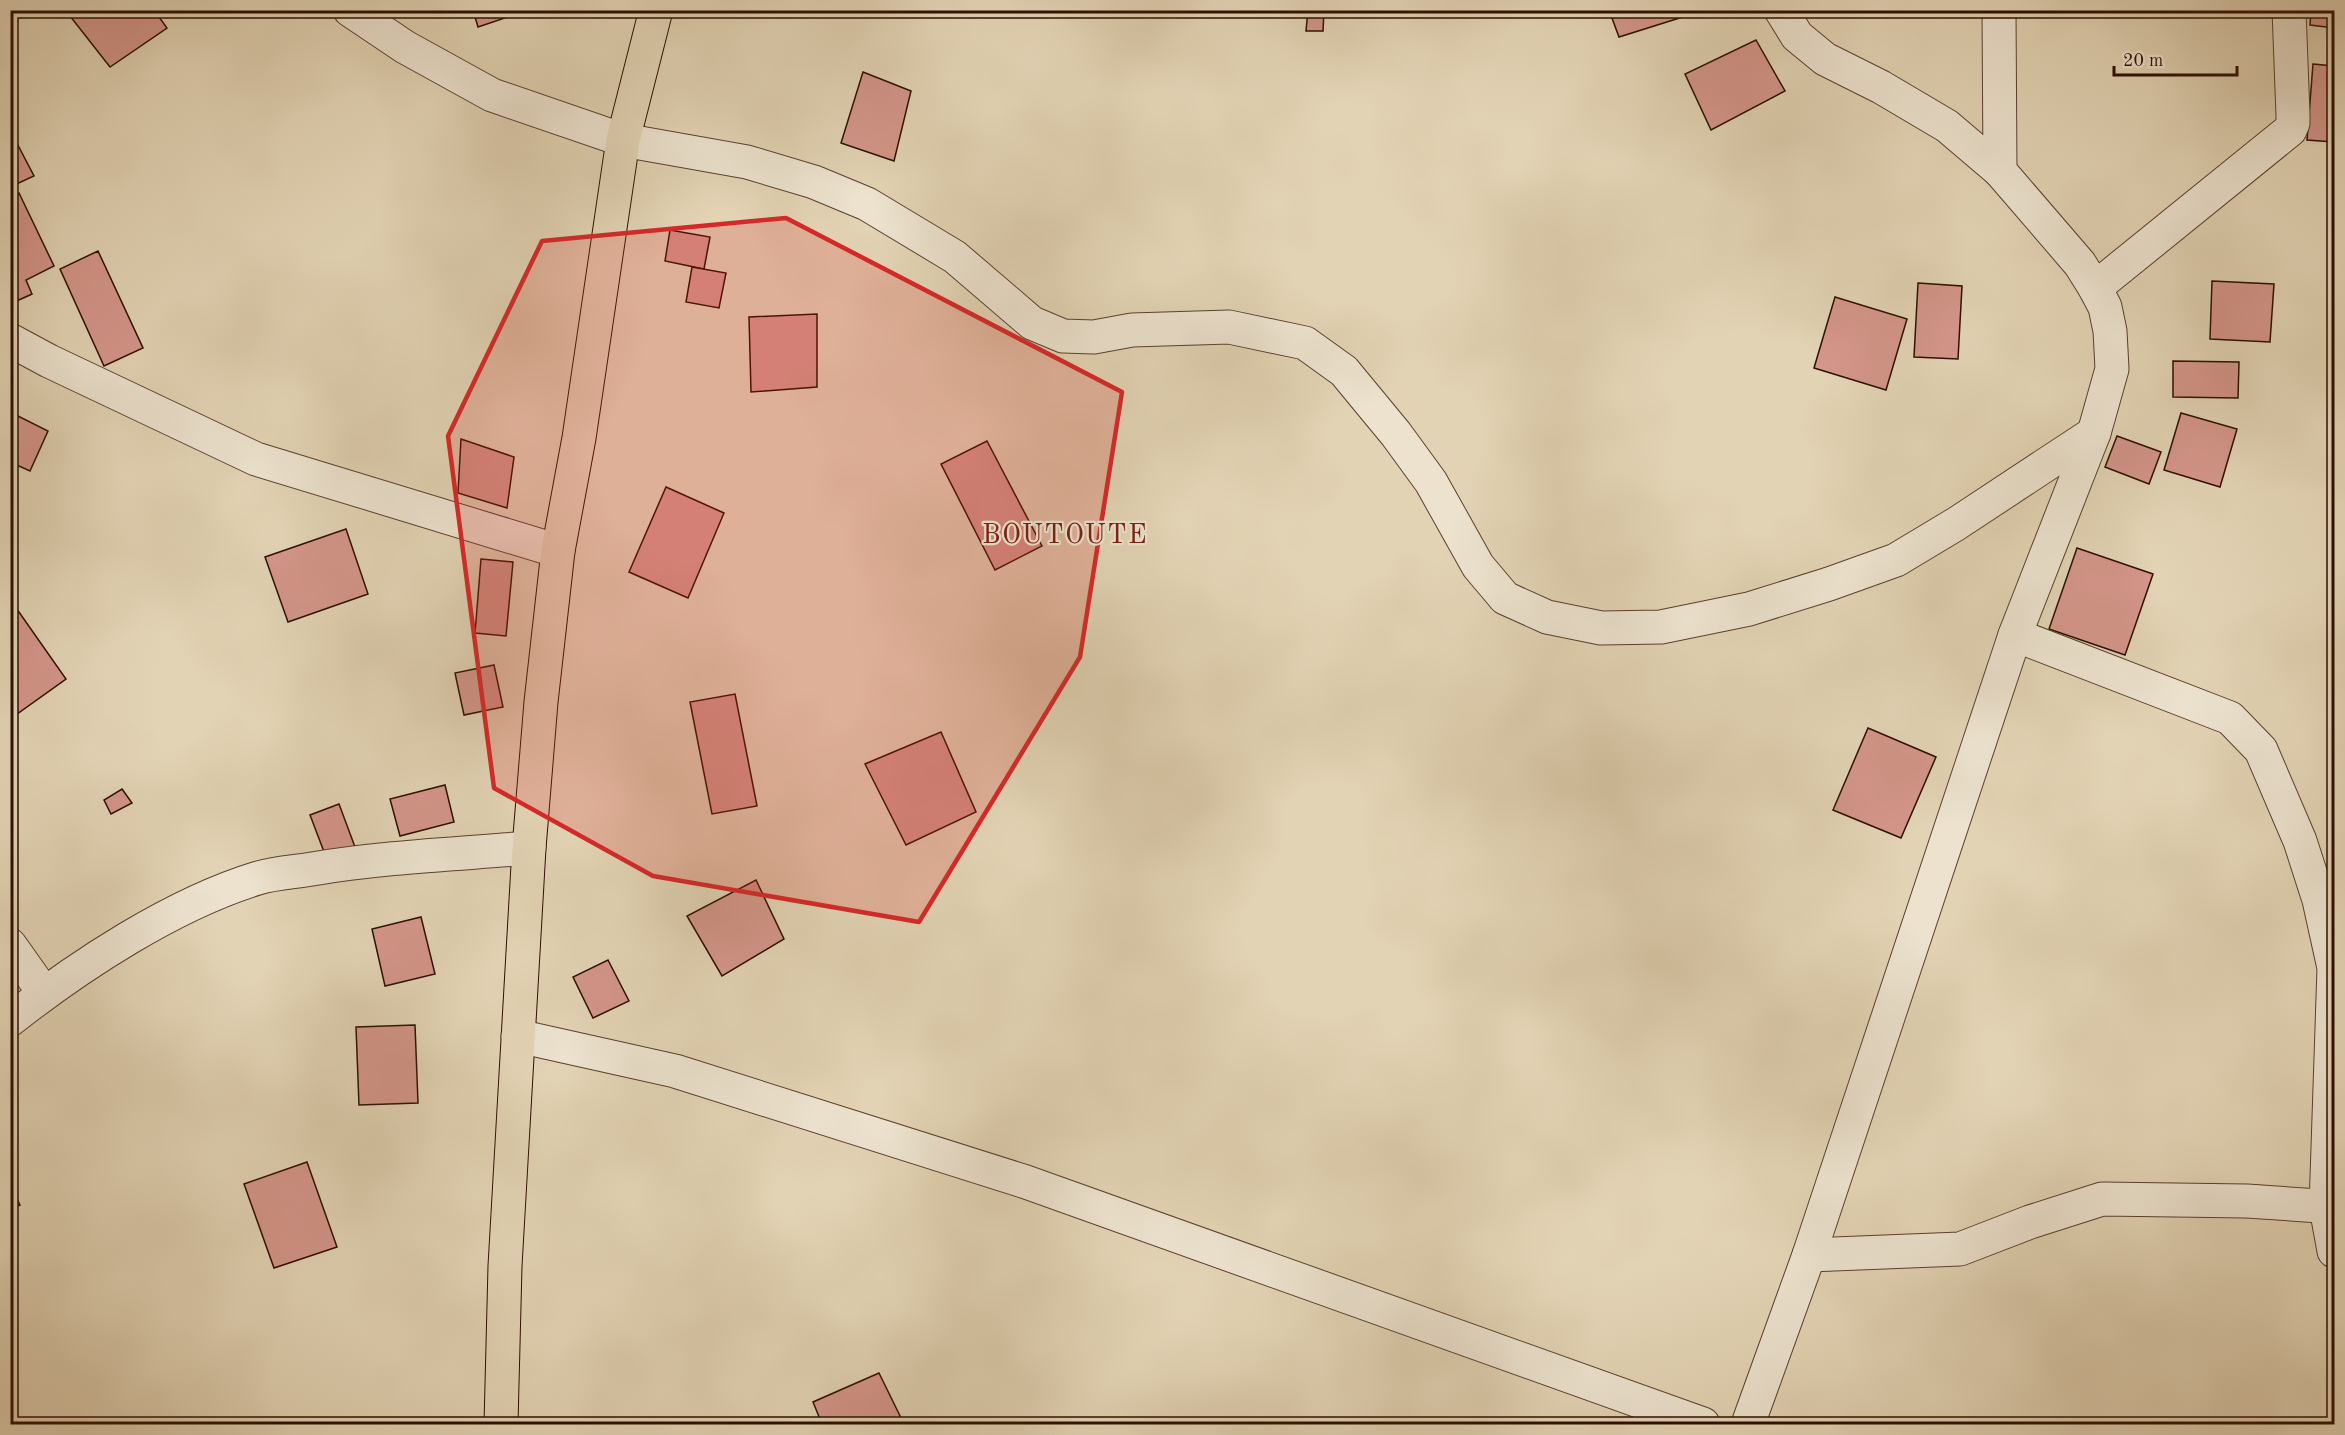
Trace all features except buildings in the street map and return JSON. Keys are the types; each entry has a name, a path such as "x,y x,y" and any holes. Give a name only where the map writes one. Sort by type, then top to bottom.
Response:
{"main road":[{"path":"501,1425 505,1266 529,848 541,702 558,550 580,427 623,140 656,10"}],"street":[{"path":"350,10 405,47 492,95 623,140 747,162 814,182 867,204 955,257 1032,323 1063,336 1094,337 1132,330 1229,327 1305,343 1344,371 1396,434 1431,482 1478,566 1505,598 1547,617 1601,628 1661,627 1749,609 1829,584 1896,560 1956,524 2094,433"},
{"path":"1748,1425 1809,1255 2015,635 2094,433 2112,369 2110,331 2105,307 2095,288 2080,264 2000,171 1947,126 1881,87 1825,60 1797,36 1781,10"},
{"path":"1999,10 2000,171"},
{"path":"2095,288 2290,130 2293,116 2289,10"},
{"path":"10,340 49,362 255,459 558,550"},
{"path":"2015,635 2230,718 2261,750 2300,841 2319,900 2334,968 2330,1207 2334,1251"},
{"path":"10,1020 44,993 115,946 191,905 259,878 355,862 529,848"},
{"path":"10,945 44,993"},
{"path":"518,1036 675,1071 1026,1182 1703,1425"},
{"path":"1809,1255 1960,1249 2030,1222 2102,1199 2247,1201 2330,1207"}],"highlighted area":[{"path":"786,218 1122,392 1080,657 919,922 653,876 494,788 448,436 542,241"}],"district":[{"name":"BOUTOUTE","path":"1065,535"}]}
